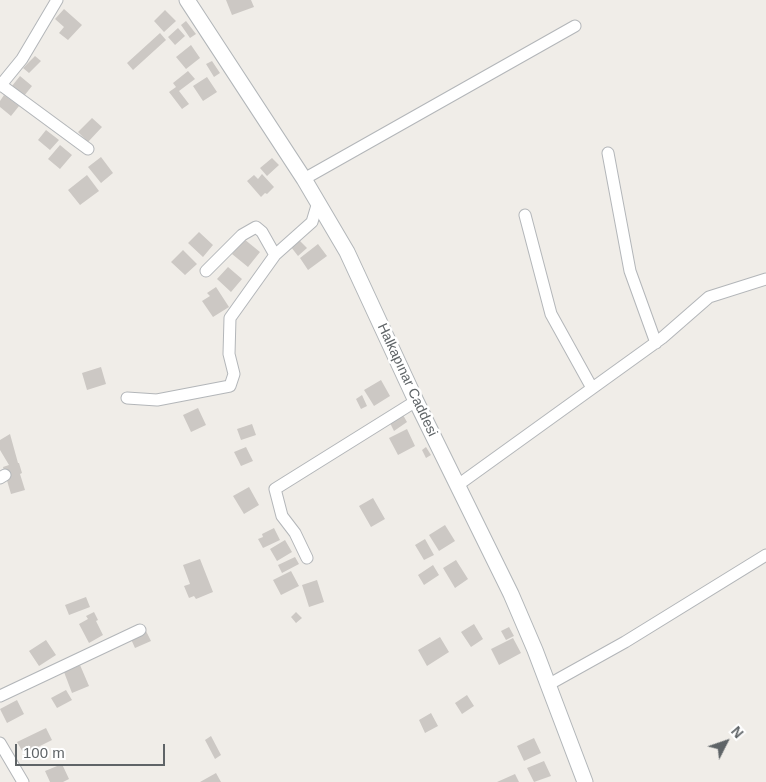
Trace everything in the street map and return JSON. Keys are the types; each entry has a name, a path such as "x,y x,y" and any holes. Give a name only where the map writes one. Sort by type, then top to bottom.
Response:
{"main road":[{"name":"Halkapınar Caddesi","path":"187,0 304,179 335,229 355,267 416,400 511,594 535,650 585,782"}],"street":[{"path":"57,0 22,59 1,85 88,149"},
{"path":"304,179 575,26"},
{"path":"608,153 630,271 656,343"},
{"path":"127,398 157,400 230,386 234,374 229,354 230,318 275,255 312,222 318,202"},
{"path":"525,215 551,314 592,388"},
{"path":"206,271 242,235 256,227 262,232 275,255"},
{"path":"458,485 656,343 709,297 766,279"},
{"path":"307,558 295,533 282,516 275,489 416,400"},
{"path":"554,681 625,642 766,555"},
{"path":"0,696 140,630"},
{"path":"0,742 23,782"}],"building":[{"path":"226,0 251,0 254,7 232,15"},
{"path":"64,9 82,25 68,40 59,33 64,27 55,19"},
{"path":"165,10 176,21 164,32 154,21"},
{"path":"186,21 196,34 190,38 181,25"},
{"path":"178,28 185,36 175,45 168,37"},
{"path":"160,33 166,40 133,70 127,63"},
{"path":"191,45 200,58 186,69 176,57"},
{"path":"35,56 41,61 29,73 23,68"},
{"path":"212,61 220,73 214,77 206,64"},
{"path":"188,71 195,79 179,91 189,104 182,109 169,92 176,87 173,83"},
{"path":"20,76 32,86 24,96 12,86"},
{"path":"207,77 217,92 203,101 193,86"},
{"path":"4,95 19,106 11,116 0,107 0,101"},
{"path":"92,118 102,127 88,142 78,132"},
{"path":"46,130 59,140 50,150 38,140"},
{"path":"60,145 72,155 60,169 48,159"},
{"path":"101,157 113,173 101,183 88,167"},
{"path":"272,158 279,165 267,176 260,168"},
{"path":"262,174 274,187 261,197 247,181 254,175 258,179"},
{"path":"87,175 99,191 80,205 68,190"},
{"path":"199,232 213,245 203,257 188,243"},
{"path":"244,239 260,252 248,267 232,254"},
{"path":"299,240 307,248 298,256 291,247"},
{"path":"318,244 327,256 308,270 300,258"},
{"path":"183,250 197,264 185,275 171,262"},
{"path":"228,267 242,279 231,292 217,279"},
{"path":"216,287 229,307 213,317 202,301 210,296 207,293"},
{"path":"101,367 106,384 87,390 82,373"},
{"path":"381,380 390,396 374,406 364,390"},
{"path":"362,395 367,406 361,409 356,399"},
{"path":"198,408 206,425 191,432 183,415"},
{"path":"403,415 407,422 394,431 390,423"},
{"path":"252,424 256,435 241,440 237,429"},
{"path":"407,429 415,446 398,455 389,438"},
{"path":"10,434 22,473 20,474 25,490 11,494 3,467 9,465 0,450 0,440"},
{"path":"246,447 253,461 241,466 234,452"},
{"path":"426,447 431,455 426,458 422,450"},
{"path":"249,487 259,505 244,514 233,496"},
{"path":"373,498 385,519 371,527 359,506"},
{"path":"445,525 455,541 439,551 429,535"},
{"path":"274,528 280,540 263,548 258,539 263,537 262,534"},
{"path":"425,539 434,555 424,560 415,545"},
{"path":"285,540 292,552 277,561 270,549"},
{"path":"295,557 299,564 282,573 278,565"},
{"path":"200,559 213,592 196,599 194,596 189,598 184,586 190,584 183,565"},
{"path":"456,560 468,579 455,588 443,568"},
{"path":"433,565 439,575 424,585 418,575"},
{"path":"291,571 299,586 281,595 273,580"},
{"path":"317,580 324,602 309,607 302,585"},
{"path":"86,597 90,607 69,615 65,605"},
{"path":"94,612 103,635 89,643 79,624 88,619 86,616"},
{"path":"296,612 302,618 296,623 291,617"},
{"path":"474,624 483,639 471,647 461,632"},
{"path":"509,627 514,636 506,640 501,631"},
{"path":"145,629 151,641 135,648 130,637"},
{"path":"440,637 449,652 427,666 418,650"},
{"path":"513,638 521,653 499,665 491,649"},
{"path":"46,640 56,655 39,666 29,651"},
{"path":"80,665 89,686 72,693 64,672"},
{"path":"66,690 72,700 57,708 51,698"},
{"path":"467,695 474,706 462,714 455,703"},
{"path":"17,700 24,714 7,723 0,709"},
{"path":"431,713 438,726 425,733 419,720"},
{"path":"46,728 52,740 24,754 17,742"},
{"path":"211,736 221,755 215,759 205,740"},
{"path":"534,738 541,753 524,761 517,746"},
{"path":"544,761 551,776 534,782 527,768"},
{"path":"62,764 69,779 63,782 50,782 45,771"},
{"path":"216,773 221,782 200,782"},
{"path":"515,774 519,782 497,782"}]}
